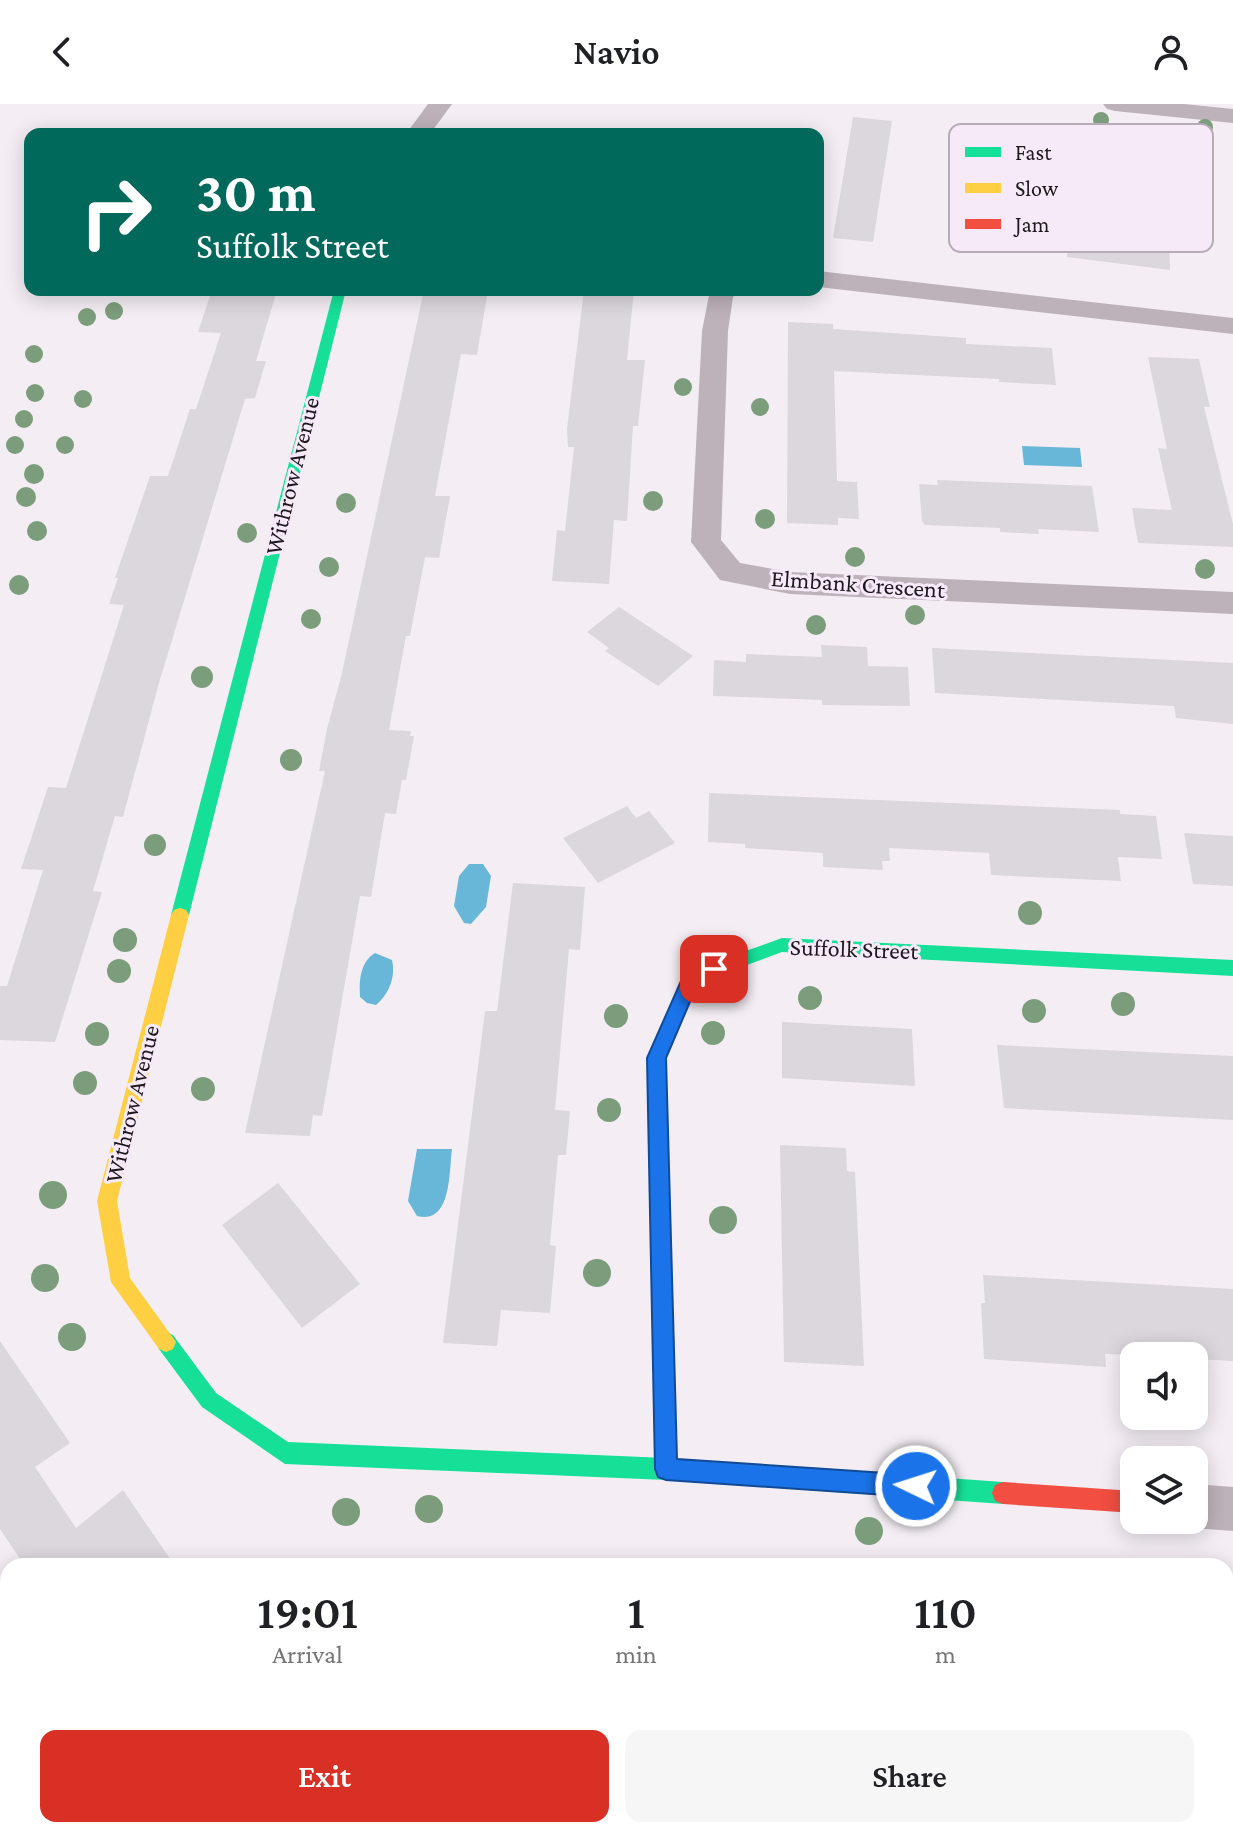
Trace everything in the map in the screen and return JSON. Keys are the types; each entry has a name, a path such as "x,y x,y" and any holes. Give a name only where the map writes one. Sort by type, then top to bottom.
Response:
{"street":[{"path":"422,128 440,104"},
{"path":"1115,104 1166,106 1233,116"},
{"path":"824,280 1233,326"},
{"name":"Withrow Avenue","path":"338,296 107,1201 121,1282 209,1400 285,1453 666,1469 1120,1501"},
{"name":"Elmbank Crescent","path":"721,296 715,331 706,542 731,572 790,583 1233,603"},
{"name":"Suffolk Street","path":"666,1469 657,1058 691,978 782,945 1233,968"},
{"path":"1208,1507 1233,1509"}],"water":[{"path":"1022,446 1080,448 1082,467 1024,465"},
{"path":"469,864 483,864 491,876 486,907 471,924 464,923 454,906 459,876"},
{"path":"375,953 392,960 393,966 390,985 376,1005 360,997 363,967"},
{"path":"417,1149 452,1149 443,1205 428,1217 417,1216 408,1201"}],"building":[{"path":"853,117 892,121 873,242 833,238"},
{"path":"1067,252 1169,252 1170,270 1067,257"},
{"path":"210,296 275,296 256,361 266,361 255,398 245,399 159,683 123,817 115,816 93,891 102,892 55,1042 0,1040 0,986 7,986 43,870 21,869 48,787 66,788 124,605 109,604 150,476 168,476 190,409 196,409 221,333 198,332"},
{"path":"423,296 487,296 477,355 461,354 435,496 450,496 439,558 425,557 410,636 406,636 389,730 411,731 410,736 414,736 406,780 402,780 396,814 385,813 371,897 360,896 322,1116 313,1115 310,1136 245,1133 325,771 319,771"},
{"path":"583,296 633,296 627,360 645,360 638,426 633,426 627,521 614,520 609,584 552,581 557,530 565,531 574,447 568,447 567,429"},
{"path":"788,322 833,324 833,329 966,338 966,344 1052,348 1056,385 999,382 999,379 834,371 837,481 857,482 859,519 838,518 838,525 787,523"},
{"path":"1148,357 1199,359 1210,407 1204,407 1233,524 1233,547 1138,543 1132,508 1172,510 1158,448 1167,449"},
{"path":"937,480 1092,486 1099,532 1038,529 1039,534 1000,532 1000,528 925,525 919,484 938,485"},
{"path":"619,607 693,656 658,686 605,651 609,648 587,632"},
{"path":"821,645 867,647 868,666 908,667 910,706 822,705 822,700 713,696 714,660 746,662 746,654 822,657"},
{"path":"932,648 1233,663 1233,724 1176,718 1174,706 935,693"},
{"path":"709,793 1120,810 1120,814 1156,816 1162,859 1118,857 1121,881 991,875 989,853 889,848 890,861 882,861 883,870 823,867 823,853 745,848 745,844 708,842"},
{"path":"627,806 636,818 649,811 675,843 598,883 563,838"},
{"path":"1184,833 1233,836 1233,886 1193,884"},
{"path":"513,883 585,887 580,950 569,949 555,1110 570,1111 566,1155 558,1155 550,1245 556,1246 550,1313 501,1310 497,1346 443,1343 485,1011 497,1011"},
{"path":"782,1022 912,1029 915,1086 782,1078"},
{"path":"997,1045 1233,1056 1233,1120 1004,1108"},
{"path":"780,1145 846,1148 847,1171 855,1172 864,1366 784,1362"},
{"path":"278,1183 360,1284 302,1328 222,1225"},
{"path":"983,1275 1233,1289 1233,1361 1208,1360 1208,1342 1120,1342 1120,1354 1105,1354 1106,1367 984,1359 981,1303 985,1303"},
{"path":"0,1341 70,1443 35,1467 76,1528 123,1490 170,1558 20,1558 0,1529"}],"traffic: fast":[{"path":"180,915 338,296"},
{"path":"658,1119 657,1058 691,978 782,945 1233,968"},
{"path":"166,1342 209,1400 285,1453 666,1469 1003,1493"}],"traffic: slow":[{"path":"166,1342 121,1282 107,1201 180,915"}],"traffic: jam":[{"path":"658,1119 666,1469"},
{"path":"1003,1493 1120,1501"}],"route":[{"path":"714,969 691,978 657,1058 666,1469 916,1486"}]}
